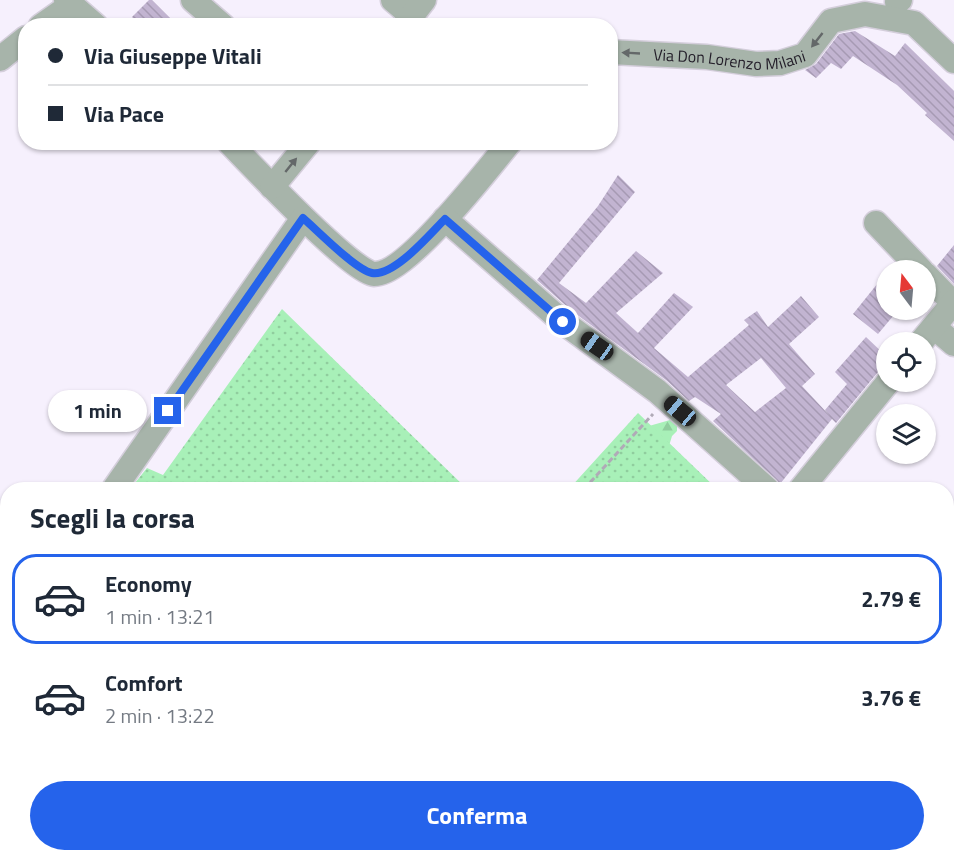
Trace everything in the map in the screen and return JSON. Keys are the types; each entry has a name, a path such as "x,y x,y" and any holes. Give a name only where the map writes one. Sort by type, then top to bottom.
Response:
{"street":[{"path":"193,0 214,18"},
{"path":"393,0 413,14"},
{"path":"897,1 914,23 954,61"},
{"path":"51,18 68,2 87,18"},
{"name":"Via Don Lorenzo Milani","path":"618,52 707,57 756,64 780,63 805,55 831,21 865,14 914,23"},
{"path":"0,59 18,44"},
{"path":"237,150 303,218 361,269 374,274 386,271 409,254 445,219 503,150"},
{"path":"272,187 302,150"},
{"path":"119,482 303,218"},
{"path":"445,219 563,322 662,395 759,482"},
{"path":"876,223 911,260"},
{"path":"930,332 953,303 936,285"},
{"path":"936,337 954,344"},
{"path":"807,482 881,392"}],"path":[{"path":"590,482 662,395"}],"green space":[{"path":"282,309 460,482 136,482 147,468 163,475"},
{"path":"638,413 710,482 575,482"},
{"path":"670,420 677,424 677,431 672,436 669,446 642,428"}],"building":[{"path":"149,0 152,0 170,18 133,18"},
{"path":"855,31 895,56 905,43 954,91 954,141 897,85 853,56 841,69 831,63 816,78 805,70 816,64 839,34"},
{"path":"618,175 635,192 559,283 586,303 636,251 663,273 616,313 638,333 674,293 693,307 654,348 688,377 749,325 744,320 757,311 768,327 801,296 819,317 789,344 815,374 802,386 830,416 825,410 847,384 835,372 866,337 876,346 876,374 836,423 832,419 782,482 778,482 713,421 721,414 695,397 689,401 666,380 572,311 537,280 598,206","holes":["761,358 786,388 755,412 726,385"]},
{"path":"954,245 954,284 937,266"},
{"path":"876,285 876,320 890,320 880,332 876,332 853,314"}],"route":[{"path":"168,411 303,218 361,269 374,274 386,271 398,264 445,219 563,322"}]}
